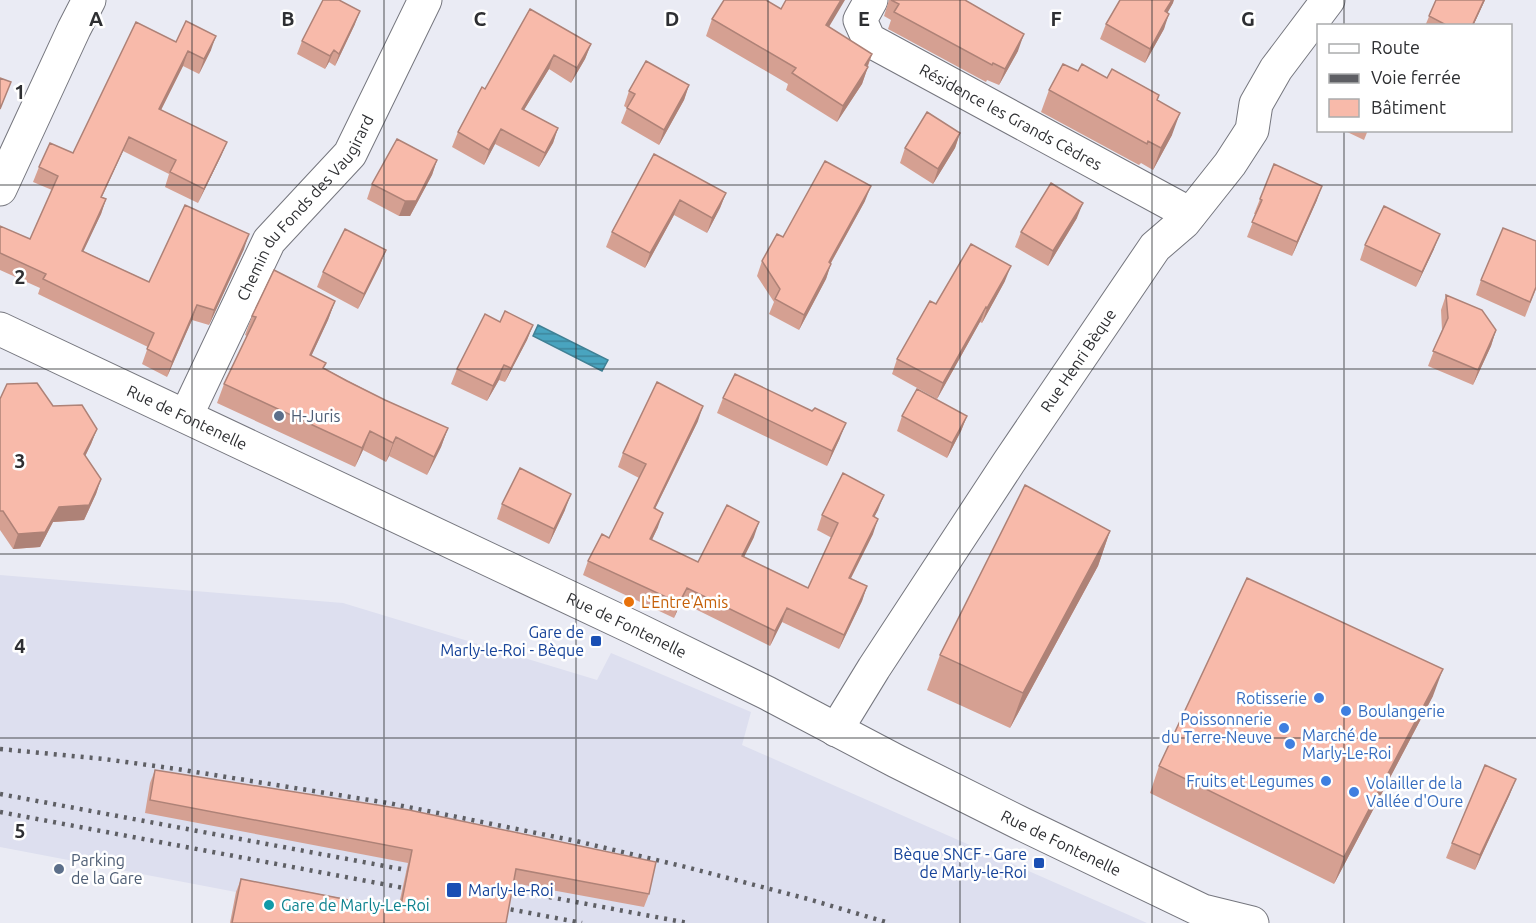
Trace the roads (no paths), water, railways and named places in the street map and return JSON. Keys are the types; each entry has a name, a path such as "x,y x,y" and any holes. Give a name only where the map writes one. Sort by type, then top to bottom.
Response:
{"street":[{"path":"0,189 89,0"},
{"name":"Chemin du Fonds des Vaugirard","path":"186,416 269,242 350,154 425,0"},
{"name":"Résidence les Grands Cèdres","path":"871,0 860,20 869,40 1190,214"},
{"name":"Rue Henri Bèque","path":"836,730 1009,462 1155,247 1184,222 1236,156 1252,130 1256,105 1276,69 1328,0"},
{"name":"Rue de Fontenelle","path":"0,328 632,627 767,693 1022,824 1203,911 1252,923"}],"water":[{"path":"538,325 608,360 602,371 533,336"}],"railway":[{"path":"0,749 177,769 388,803 576,841 686,867 889,923"},
{"path":"0,794 422,873"},
{"path":"0,812 420,891"},
{"path":"496,887 688,923"},
{"path":"493,906 582,923"}],"place":[{"name":"H-Juris","path":"279,416"},
{"name":"L'Entre'Amis","path":"629,602"},
{"name":"Gare de Marly-le-Roi - Bèque","path":"596,641"},
{"name":"Rotisserie","path":"1319,698"},
{"name":"Boulangerie","path":"1346,711"},
{"name":"Poissonnerie du Terre-Neuve","path":"1284,728"},
{"name":"Marché de Marly-Le-Roi","path":"1290,744"},
{"name":"Fruits et Legumes","path":"1326,781"},
{"name":"Volailler de la Vallée d'Oure","path":"1354,792"},
{"name":"Bèque SNCF - Gare de Marly-le-Roi","path":"1039,863"},
{"name":"Parking de la Gare","path":"59,869"},
{"name":"Marly-le-Roi","path":"454,890"},
{"name":"Gare de Marly-Le-Roi","path":"269,905"}]}
